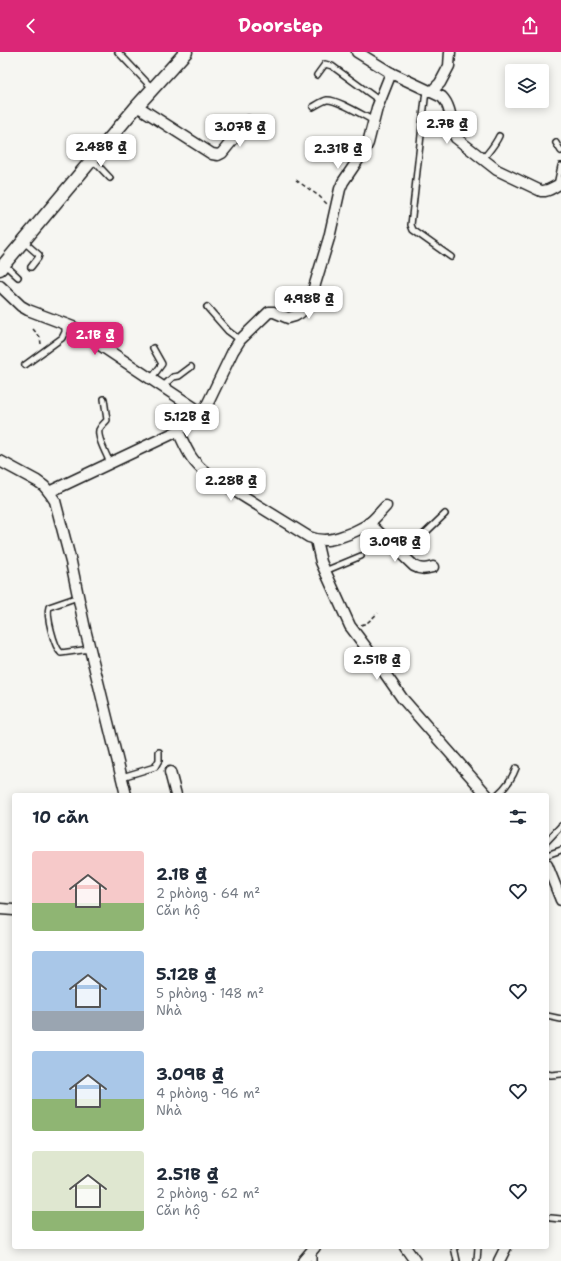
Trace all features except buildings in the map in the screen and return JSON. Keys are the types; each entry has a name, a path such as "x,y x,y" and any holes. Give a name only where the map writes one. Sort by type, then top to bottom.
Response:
{"street":[{"path":"2,266 137,106 186,52"},
{"path":"357,52 391,73 442,97 446,101 456,138 497,170 545,192 559,184"},
{"path":"428,91 440,83 449,66 450,52"},
{"path":"49,492 178,431 194,420 202,413 207,405 233,351 240,340 269,312 274,312 288,318 300,313 309,304 340,189 364,150 391,73"},
{"path":"137,106 212,154 218,155 222,153 248,121"},
{"path":"0,286 21,306 72,327 202,413"},
{"path":"178,431 193,460 200,468 209,475 316,540 323,541 339,538 369,523 386,506"},
{"path":"0,461 37,481 49,492 55,501 71,562 90,649 126,793"},
{"path":"369,523 414,566 424,569 433,567"},
{"path":"316,540 318,554 351,628 402,698 485,793"},
{"path":"170,772 175,793"},
{"path":"549,870 561,900"},
{"path":"0,909 12,910"},
{"path":"303,1261 312,1249"},
{"path":"406,1249 415,1261"},
{"path":"499,1261 505,1249"}],"lane":[{"path":"118,52 153,89"},
{"path":"317,75 325,64 332,66 380,101"},
{"path":"428,91 411,224 413,230 451,257"},
{"path":"312,107 325,100 338,102 374,121"},
{"path":"483,159 496,143 498,136"},
{"path":"556,143 561,151"},
{"path":"92,159 110,178"},
{"path":"559,184 561,166"},
{"path":"23,241 39,255 31,267"},
{"path":"2,266 18,277"},
{"path":"207,307 228,331 240,340"},
{"path":"26,365 62,338 65,332 65,324"},
{"path":"150,379 162,364 153,348"},
{"path":"162,387 173,377 179,376 190,367"},
{"path":"104,399 107,420 100,427 98,436 110,463"},
{"path":"397,550 421,537 445,514"},
{"path":"325,571 361,556"},
{"path":"78,597 49,607 47,611 57,650 61,652 90,649"},
{"path":"122,778 155,766 159,760 159,752"},
{"path":"499,793 505,788 516,768"},
{"path":"549,839 561,826"},
{"path":"549,854 561,850"},
{"path":"549,1016 561,1019"},
{"path":"549,1074 561,1074"},
{"path":"551,1218 561,1219"},
{"path":"313,1261 314,1249"},
{"path":"455,1249 458,1261"},
{"path":"477,1261 478,1249"}],"path":[{"path":"296,180 319,196 335,212"},
{"path":"32,329 40,337 42,353"},
{"path":"351,628 367,623 378,613"}]}
